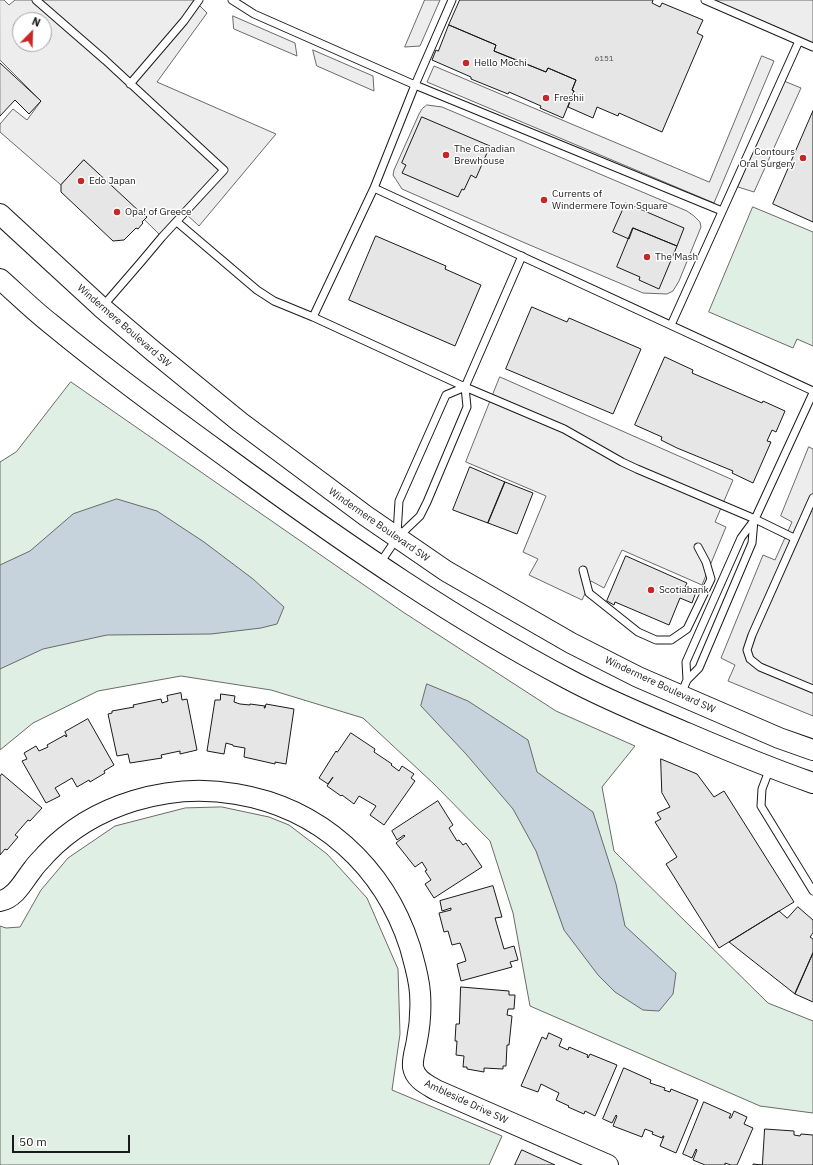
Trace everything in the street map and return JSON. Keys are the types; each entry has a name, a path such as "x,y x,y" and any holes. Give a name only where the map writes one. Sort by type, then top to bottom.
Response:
{"main road":[{"name":"Windermere Boulevard SW","path":"0,214 30,243 153,352 240,422 316,480 446,571 564,639 638,677 684,688 779,738 813,750"},
{"path":"0,231 4,234 30,243"},
{"path":"0,279 49,324 125,382 306,515 441,606 568,679 618,704 770,768 813,783"},
{"name":"Ambleside Drive SW","path":"0,901 5,900 16,891 33,868 60,841 80,826 120,805 160,795 210,791 260,799 303,816 318,825 353,852 369,870 385,892 396,912 406,936 413,959 420,994 420,1014 413,1065 417,1077 436,1090 608,1165"}],"lane":[{"path":"36,0 224,170 162,237 102,307"},
{"path":"130,84 184,21 199,0"},
{"path":"232,0 254,14 415,85 722,211"},
{"path":"313,316 374,188 415,85 452,0"},
{"path":"706,0 813,47"},
{"path":"670,325 799,41"},
{"path":"374,188 813,392 754,519 741,538 686,662 684,688"},
{"path":"177,222 257,290 274,301 313,316 465,387 564,430 622,462 754,519 794,538"},
{"path":"379,564 397,538 420,516 427,502 467,407 465,387 522,256"},
{"path":"397,538 399,501 446,395 465,387"},
{"path":"813,498 752,635 748,650 750,659 760,667 813,689"},
{"path":"684,688 699,668 749,551 752,543 754,519"},
{"path":"583,570 589,593 638,632 656,640 671,640 687,629 711,579 706,562 698,547"},
{"path":"770,768 762,789 761,806 813,892"}],"green space":[{"path":"753,207 813,232 813,346 797,339 793,348 709,312"},
{"path":"71,382 403,612 556,711 635,746 602,787 614,851 768,1003 813,1021 813,1113 760,1106 530,1006 513,913 490,841 434,784 363,718 271,690 181,676 98,691 33,723 0,750 0,462 16,452"},
{"path":"222,807 269,817 289,825 327,854 367,898 398,969 400,1034 392,1090 502,1136 489,1165 0,1165 0,926 6,928 20,927 41,890 68,858 115,826 185,808"}],"shaded area":[{"path":"0,0 4,0 9,5 15,0 194,0 207,13 157,82 276,134 199,226 185,213 162,237 84,160 61,185 0,132 0,124 13,109 27,120 41,101 0,60"},
{"path":"425,0 440,0 420,46 405,47"},
{"path":"713,0 813,0 813,43"},
{"path":"233,16 295,43 297,56 234,29"},
{"path":"313,50 373,76 374,91 317,66"},
{"path":"762,56 774,61 714,203 427,82 434,66 709,182"},
{"path":"784,81 801,88 754,192 738,187"},
{"name":"Currents of Windermere Town Square","path":"427,105 442,107 687,211 694,216 700,222 701,227 679,281 673,291 667,294 643,293 402,189 393,175 394,170 419,114"},
{"path":"500,377 733,480 715,522 726,527 702,585 622,550 604,588 591,581 582,600 529,575 538,559 523,552 546,496 466,462"},
{"path":"809,447 813,449 813,716 728,681 735,665 721,658 763,555 775,560 792,522 781,516"},
{"path":"117,499 157,511 204,542 253,579 284,607 277,624 261,628 211,634 107,635 43,649 0,669 0,565 30,551 73,514"},
{"path":"427,684 468,701 528,740 537,772 593,812 616,884 625,926 676,973 673,994 659,1011 643,1010 615,992 598,975 564,930 536,851 513,809 466,754 421,706"}],"building":[{"path":"460,0 653,0 652,3 660,7 662,3 703,20 697,33 703,36 662,132 619,113 618,116 597,107 593,118 568,107 574,91 572,90 576,80 548,68 546,72 494,51 496,45 449,25"},
{"path":"449,25 496,45 494,51 546,72 548,68 576,80 572,90 574,91 563,118 540,108 541,106 509,92 508,94 471,79 471,77 432,60 436,50 438,51"},
{"path":"0,63 41,101 29,114 15,100 0,116"},
{"name":"Contours Oral Surgery","path":"813,111 813,222 773,204"},
{"name":"The Canadian Brewhouse","path":"422,117 490,146 476,178 471,175 464,190 462,189 458,197 402,173 406,165 402,163"},
{"path":"84,160 147,217 138,229 136,228 124,240 113,241 61,192 61,185"},
{"path":"626,203 684,228 677,246 633,228 629,239 613,232"},
{"name":"The Mash","path":"633,228 677,246 659,289 639,280 640,277 617,267"},
{"path":"376,236 446,266 445,269 481,285 455,346 349,300"},
{"path":"532,307 567,322 569,318 641,349 613,414 506,369"},
{"path":"665,357 693,370 692,373 762,403 763,401 785,411 776,432 772,430 767,441 771,442 753,483 732,473 733,471 677,448 661,440 662,437 635,425"},
{"path":"470,467 505,482 488,523 453,510"},
{"path":"505,482 533,493 517,534 488,523"},
{"name":"Scotiabank","path":"626,556 687,583 685,587 696,592 692,603 680,598 669,625 615,602 614,605 607,601"},
{"path":"181,693 182,700 187,699 197,750 180,754 180,751 161,755 162,758 130,763 128,754 117,756 108,714 112,713 112,711 134,707 133,705 161,699 162,703 168,701 167,696"},
{"path":"221,694 235,696 234,702 240,704 265,706 265,708 266,704 294,709 286,764 275,762 275,764 244,757 245,748 226,743 224,754 207,751 215,700 220,700"},
{"path":"88,719 114,765 104,771 105,773 90,782 89,780 77,787 72,778 55,788 60,796 46,803 22,761 27,759 24,753 36,746 39,751 48,747 47,745 65,735 66,737 65,732"},
{"path":"351,733 375,749 374,752 392,764 391,765 399,771 402,766 414,774 411,778 415,781 384,825 370,815 376,806 359,796 354,804 327,786 333,777 328,784 319,778 336,751 337,752"},
{"path":"661,759 697,774 714,797 724,791 794,902 719,948 666,864 677,857 655,822 661,819 657,813 670,807 662,793"},
{"path":"2,774 42,808 30,821 28,820 15,835 18,837 7,850 5,849 0,855 0,777"},
{"path":"438,801 453,825 449,828 457,841 459,840 463,845 466,843 482,867 434,898 425,884 431,880 425,871 427,870 422,862 415,867 396,843 405,836 404,835 397,840 392,831"},
{"path":"493,886 502,917 495,918 504,949 514,946 518,960 510,962 512,967 461,981 457,964 466,961 460,943 452,945 448,931 444,932 439,913 451,910 451,908 442,911 440,901"},
{"path":"798,907 813,920 813,933 810,937 813,939 813,953 795,994 729,942 779,911 787,918"},
{"path":"813,953 813,1002 795,994"},
{"path":"461,987 509,991 509,995 515,995 514,1009 508,1009 507,1015 512,1016 509,1045 507,1045 506,1066 503,1066 503,1069 484,1068 484,1072 467,1069 467,1067 463,1067 464,1056 456,1055 456,1024 459,1024"},
{"path":"549,1033 562,1039 559,1046 568,1050 569,1047 588,1055 588,1058 590,1054 617,1065 595,1116 585,1111 584,1114 556,1100 559,1093 541,1084 538,1092 521,1086 542,1037 546,1039"},
{"path":"624,1068 651,1080 650,1083 665,1088 664,1090 670,1092 671,1089 698,1100 676,1153 660,1146 664,1136 662,1138 645,1129 642,1137 613,1126 617,1116 616,1115 612,1123 603,1119"},
{"path":"704,1102 731,1114 729,1118 731,1118 734,1111 747,1117 744,1124 753,1128 737,1165 725,1163 725,1165 705,1165 693,1160 697,1150 696,1149 692,1158 683,1154"},
{"path":"765,1129 794,1131 794,1135 800,1136 801,1134 813,1135 813,1165 762,1165"},
{"path":"522,1150 555,1165 515,1165"}],"place":[{"name":"Hello Mochi","path":"466,63"},
{"name":"Freshii","path":"546,98"},
{"name":"The Canadian Brewhouse","path":"446,155"},
{"name":"Contours Oral Surgery","path":"803,158"},
{"name":"Edo Japan","path":"81,181"},
{"name":"Currents of Windermere Town Square","path":"544,200"},
{"name":"Opa! of Greece","path":"117,212"},
{"name":"The Mash","path":"647,257"},
{"name":"Scotiabank","path":"651,590"}]}
